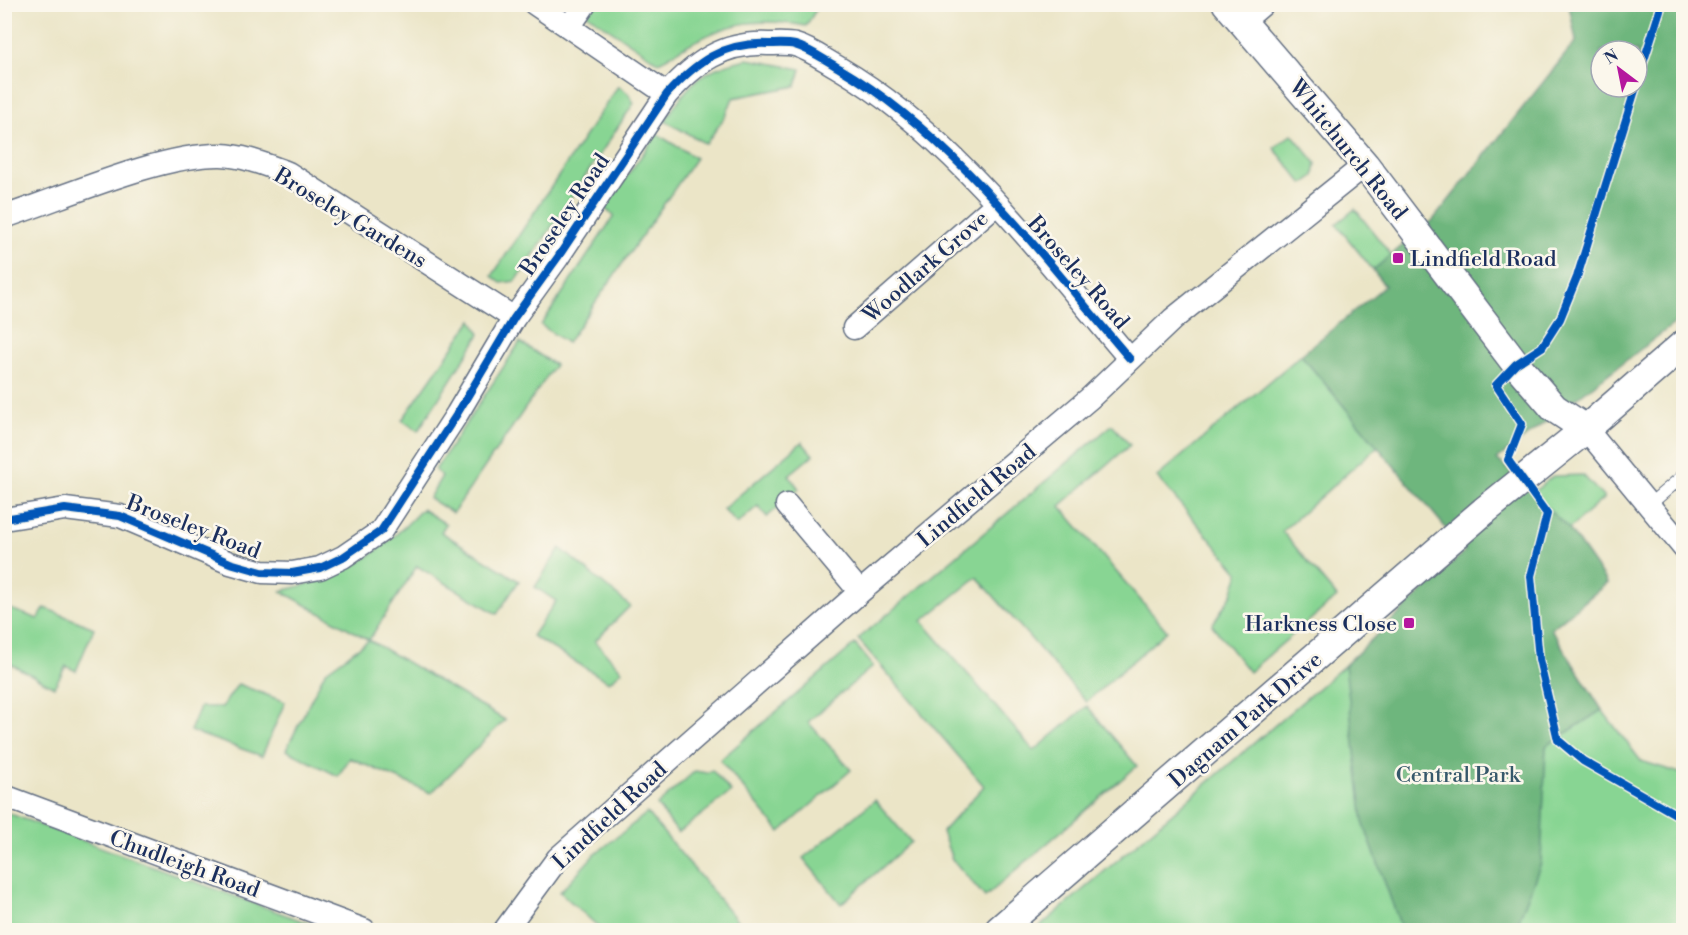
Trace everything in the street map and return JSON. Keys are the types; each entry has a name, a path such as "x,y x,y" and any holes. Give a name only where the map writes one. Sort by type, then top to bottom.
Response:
{"street":[{"path":"535,4 667,94"},
{"path":"569,27 585,4"},
{"name":"Whitchurch Road","path":"1244,10 1516,364 1554,408 1587,429"},
{"name":"Broseley Road","path":"4,519 65,508 120,516 230,562 262,572 292,573 320,568 343,557 381,531 457,414 514,318 558,258 667,94 687,72 708,56 731,47 754,43 795,45 868,85 926,130 996,204 1130,359"},
{"name":"Broseley Gardens","path":"4,217 185,158 222,155 253,160 288,173 514,318"},
{"name":"Lindfield Road","path":"505,930 558,858 860,592 1004,472 1173,320 1365,165"},
{"name":"Woodlark Grove","path":"854,328 996,204"},
{"name":"Dagnam Park Drive","path":"999,930 1484,511 1587,429 1683,344"},
{"path":"1587,429 1683,548"},
{"path":"787,505 860,592"},
{"name":"Chudleigh Road","path":"4,796 364,930"}],"lane":[{"path":"1649,505 1683,475"}],"green space":[{"path":"593,4 819,5 806,26 758,22 730,27 716,31 658,62 587,14"},
{"path":"1569,5 1683,5 1683,317 1497,459 1569,529 1607,583 1551,629 1602,710 1546,746 1541,863 1515,930 1402,930 1363,822 1345,665 1465,551 1301,355 1385,286 1373,270 1433,220 1576,41"},
{"path":"748,59 801,69 796,86 733,98 726,115 706,144 665,121 681,97 698,79 719,67"},
{"path":"618,86 628,93 634,103 516,281 501,283 492,276"},
{"path":"657,134 696,158 567,343 541,325 614,216 604,208"},
{"path":"1292,134 1316,163 1314,176 1303,184 1274,148"},
{"path":"1355,209 1392,256 1373,270 1336,224"},
{"path":"472,320 480,334 418,431 402,420"},
{"path":"520,342 555,365 453,513 429,498 442,476 435,470"},
{"path":"1301,355 1378,446 1282,531 1337,597 1249,672 1212,625 1232,594 1239,573 1157,477"},
{"path":"1112,425 1130,445 1060,506 1167,631 1086,702 977,577 922,621 1034,751 1087,706 1137,766 985,897 952,859 942,832 984,786 858,639"},
{"path":"802,442 813,455 789,475 799,489 767,517 758,506 737,524 723,509"},
{"name":"Central Park","path":"1583,475 1604,498 1569,529 1607,583 1551,629 1602,710 1641,761 1683,774 1683,930 1036,930 1345,665 1492,526 1553,476"},
{"path":"422,509 446,524 441,532 519,581 497,614 417,566 369,640 281,591 324,579 359,562 390,540"},
{"path":"560,548 630,606 595,641 622,671 609,682 532,636 556,601 535,587"},
{"path":"45,608 94,628 76,671 66,666 54,687 5,661 5,614 11,609 38,619"},
{"path":"369,640 505,720 431,793 350,758 338,776 286,750 325,672"},
{"path":"855,644 873,666 808,722 851,770 780,832 720,760"},
{"path":"238,684 285,702 262,756 190,731 200,707 222,707"},
{"path":"712,770 731,792 678,833 657,805 695,771 707,773"},
{"path":"875,800 911,842 841,904 803,858"},
{"path":"5,812 327,930 5,930"},
{"path":"647,813 745,930 602,930 560,892 593,856"}],"cycle path":[{"path":"1649,45 1662,4"},
{"path":"4,519 65,509 120,516 230,563 262,572 292,573 320,568 343,557 381,531 457,414 514,318 558,257 667,94 700,64 712,56 737,46 795,45 839,68 881,96 921,128 995,201 1130,359"},
{"path":"1632,99 1577,277 1560,319 1542,347 1516,364 1496,385 1522,424 1508,460 1547,514 1531,576 1539,659 1558,740 1583,761 1684,819"}],"place":[{"name":"Lindfield Road","path":"1398,258"},
{"name":"Harkness Close","path":"1409,623"}]}
